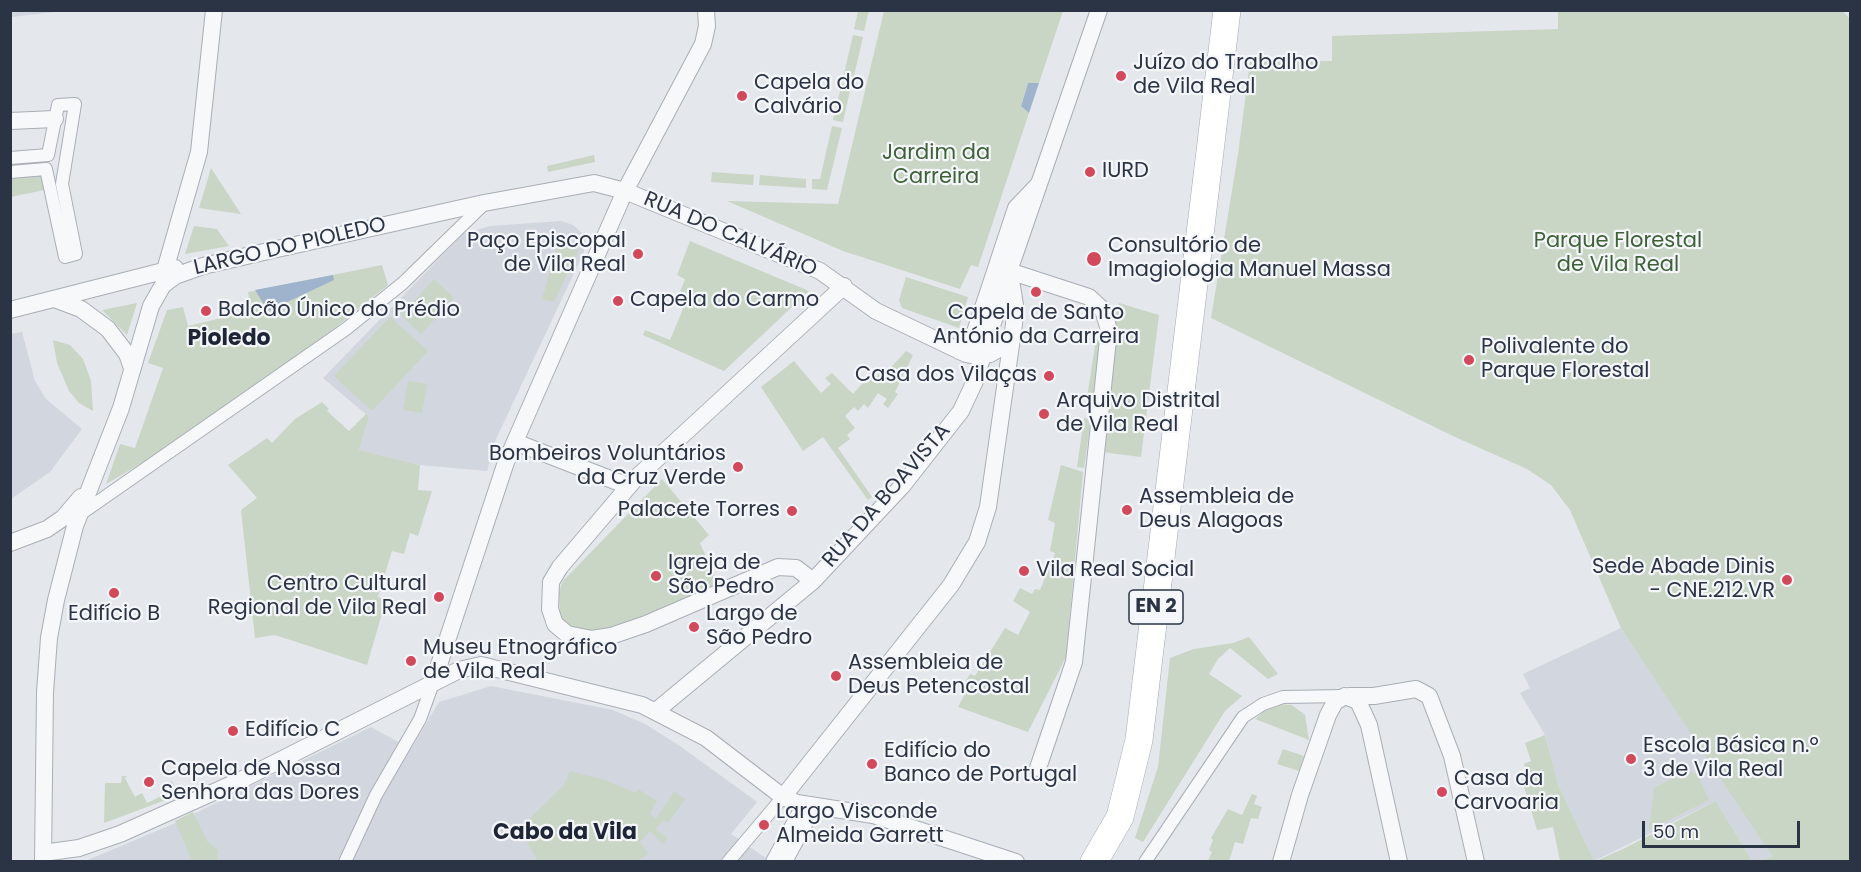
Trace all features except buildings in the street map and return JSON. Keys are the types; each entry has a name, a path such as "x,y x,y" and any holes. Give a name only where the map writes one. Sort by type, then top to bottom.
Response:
{"main road":[{"name":"EN 2","path":"1094,861 1120,817 1139,740 1227,10"}],"street":[{"path":"165,270 199,152 214,10"},
{"path":"345,861 368,811 420,719 488,512 515,442 625,191 703,44 707,26 706,10"},
{"name":"RUA DA BOAVISTA","path":"656,711 813,581 909,478 961,411 972,390 1099,10"},
{"path":"10,158 48,155 58,105 75,104 62,184 76,254 65,257 46,169 10,172"},
{"path":"10,121 55,119"},
{"path":"959,351 964,351 970,346 1017,208 1040,182"},
{"name":"LARGO DO PIOLEDO","path":"92,481 109,441 158,291 176,276 203,266 584,183 600,184 625,191"},
{"name":"RUA DO CALVÁRIO","path":"625,191 820,271 876,311 959,351 982,356"},
{"path":"79,515 346,329 403,283 484,203"},
{"path":"10,310 57,300 77,291 165,270 203,266"},
{"path":"728,861 746,843 968,561 985,520 1000,427 1015,305 1010,271 1089,297 1103,310 1110,330 1074,662 1038,768"},
{"path":"813,581 796,568 778,567 654,621 602,638 576,638 555,624 549,601 555,574 628,486 655,458 844,286"},
{"path":"57,300 81,309 108,329 127,354 132,368"},
{"path":"982,356 998,350 1013,336"},
{"path":"515,442 628,486"},
{"path":"92,481 79,515 56,600 50,638 44,722 43,857 79,848 127,831 243,779 463,668 481,665 556,682 635,703 656,711 718,746 783,796 810,807 873,815 1016,861"},
{"path":"10,543 37,534 56,523 77,503 92,481"},
{"path":"1145,861 1243,717 1263,704 1284,697 1374,696 1416,689 1432,699 1456,770 1476,861"},
{"path":"1281,861 1328,715 1335,702 1347,696"},
{"path":"1347,696 1358,701 1369,724 1399,861"},
{"path":"774,861 810,807"},
{"path":"786,861 810,807"}],"shaded area":[{"path":"11,10 64,10 64,11 11,17"},
{"path":"561,221 573,225 582,233 585,241 584,252 496,439 487,471 420,465 359,450 369,417 323,378 463,234 490,226"},
{"path":"22,332 35,381 46,399 82,429 50,472 11,499 11,334"},
{"name":"Escola Básica n.º 3 de Vila Real","path":"1621,628 1772,856 1762,861 1752,861 1716,801 1594,861 1558,784 1545,735 1520,693 1530,688 1523,674"},
{"path":"491,686 613,710 645,724 680,746 757,802 731,834 767,859 766,862 83,862 173,824 371,727 411,749 439,702"}],"green space":[{"name":"Parque Florestal de Vila Real","path":"1842,10 1850,19 1850,861 1762,861 1772,856 1621,628 1570,510 1551,485 1527,469 1455,437 1211,318 1238,154 1250,62 1332,61 1332,36 1558,29 1558,11"},
{"path":"858,11 869,11 864,31 854,29"},
{"name":"Jardim da Carreira","path":"884,11 1063,11 1039,83 1028,83 1021,105 1029,113 978,267 971,265 960,289 843,251 727,201 838,204"},
{"path":"853,35 863,37 853,80 843,78"},
{"path":"842,83 851,86 843,122 833,120"},
{"path":"832,126 842,128 827,190 812,189 812,179 820,179"},
{"path":"594,155 595,162 548,172 547,166"},
{"path":"211,168 241,214 199,208"},
{"path":"46,169 65,257 59,258 44,190 11,197 11,172"},
{"path":"712,172 754,175 753,185 711,182"},
{"path":"760,175 806,179 806,188 759,185"},
{"path":"194,226 217,229 229,246 185,254"},
{"path":"690,241 809,291 724,371 643,335 645,330 670,340 683,309 675,305 685,279 677,275"},
{"path":"559,242 579,250 554,302 542,299"},
{"path":"382,265 388,285 325,336 149,459 106,484 120,444 135,448 163,368 148,363 167,310 183,307 188,326 251,311 248,292"},
{"path":"906,277 968,297 959,328 902,308 899,300"},
{"path":"434,279 454,298 421,334 401,315"},
{"path":"137,303 127,335 102,310"},
{"path":"1119,303 1159,315 1141,457 1101,452 1117,327 1113,320"},
{"path":"390,317 428,351 372,411 334,376"},
{"path":"1096,339 1103,340 1094,399 1087,398"},
{"path":"53,340 70,345 83,359 91,381 93,411 79,403 69,391 57,363"},
{"path":"906,351 913,355 895,392 898,394 888,408 883,404 887,399 878,393 868,408 864,404 858,411 854,407 845,416 855,428 847,435 850,439 838,448 872,497 868,500 823,437 803,451 761,387 794,361 821,393 831,384 825,378 832,373 853,394 870,375 875,378 880,372 884,375"},
{"path":"408,381 427,384 422,413 403,410"},
{"path":"322,402 329,409 327,411 349,431 366,414 369,417 359,450 420,465 418,490 432,491 418,536 410,533 404,554 392,551 378,597 386,600 367,665 275,635 255,638 241,510 257,498 228,465 267,438 272,443 295,419"},
{"path":"1084,418 1091,419 1084,468 1077,467"},
{"path":"1061,465 1083,472 1066,657 1028,732 958,707 968,688 964,684 970,674 975,676 1005,628 1018,635 1030,612 1013,601 1020,588 1032,594 1035,589 1040,590 1055,553 1050,551 1055,523 1048,520"},
{"path":"662,479 709,535 700,543 719,586 687,601 612,628 580,633 564,623 560,616 559,592 563,581"},
{"path":"1249,637 1278,674 1268,679 1230,648 1218,659 1209,674 1242,696 1225,711 1143,842 1135,838 1158,767 1170,658 1194,649 1233,643"},
{"path":"1278,704 1292,705 1305,715 1309,740 1255,719 1268,708"},
{"path":"1545,735 1558,784 1594,861 1560,861 1553,827 1537,830 1522,780 1529,777 1524,764 1531,761 1525,743"},
{"path":"1283,749 1304,756 1299,771 1277,764"},
{"path":"570,771 605,780 636,793 638,789 657,801 650,814 656,819 674,792 685,799 668,823 663,820 656,829 667,838 663,844 650,831 640,842 648,854 636,861 538,861 519,829 564,785"},
{"path":"1686,771 1697,774 1709,800 1649,830 1654,788"},
{"path":"122,776 127,776 125,778 135,797 142,793 147,803 170,792 167,784 172,781 179,795 104,823 105,783 121,783"},
{"path":"1252,794 1257,796 1254,804 1262,807 1258,819 1251,818 1243,844 1235,842 1229,861 1208,861 1212,852 1209,850 1213,840 1211,838 1228,809 1242,815"},
{"path":"1716,801 1752,861 1596,861 1625,848"},
{"path":"193,812 207,841 218,850 217,861 192,861 175,821"}],"water":[{"path":"1028,83 1039,83 1029,113 1021,106"},
{"path":"333,275 334,280 268,311 255,290"}],"place":[{"name":"Juízo do Trabalho de Vila Real","path":"1121,76"},
{"name":"Capela do Calvário","path":"742,96"},
{"name":"IURD","path":"1090,172"},
{"name":"Paço Episcopal de Vila Real","path":"638,254"},
{"name":"Consultório de Imagiologia Manuel Massa","path":"1094,259"},
{"name":"Capela de Santo António da Carreira","path":"1036,292"},
{"name":"Capela do Carmo","path":"618,301"},
{"name":"Balcão Único do Prédio","path":"206,311"},
{"name":"Polivalente do Parque Florestal","path":"1469,360"},
{"name":"Casa dos Vilaças","path":"1049,376"},
{"name":"Arquivo Distrital de Vila Real","path":"1044,414"},
{"name":"Bombeiros Voluntários da Cruz Verde","path":"738,467"},
{"name":"Assembleia de Deus Alagoas","path":"1127,510"},
{"name":"Palacete Torres","path":"792,511"},
{"name":"Vila Real Social","path":"1024,571"},
{"name":"Igreja de São Pedro","path":"656,576"},
{"name":"Sede Abade Dinis - CNE.212.VR","path":"1787,580"},
{"name":"Edifício B","path":"114,593"},
{"name":"Centro Cultural Regional de Vila Real","path":"439,597"},
{"name":"Largo de São Pedro","path":"694,627"},
{"name":"Museu Etnográfico de Vila Real","path":"411,661"},
{"name":"Assembleia de Deus Petencostal","path":"836,676"},
{"name":"Edifício C","path":"233,731"},
{"name":"Escola Básica n.º 3 de Vila Real","path":"1631,759"},
{"name":"Edifício do Banco de Portugal","path":"872,764"},
{"name":"Capela de Nossa Senhora das Dores","path":"149,782"},
{"name":"Casa da Carvoaria","path":"1442,792"},
{"name":"Largo Visconde Almeida Garrett","path":"764,825"}],"district":[{"name":"Pioledo","path":"229,339"},
{"name":"Cabo da Vila","path":"565,833"}]}
